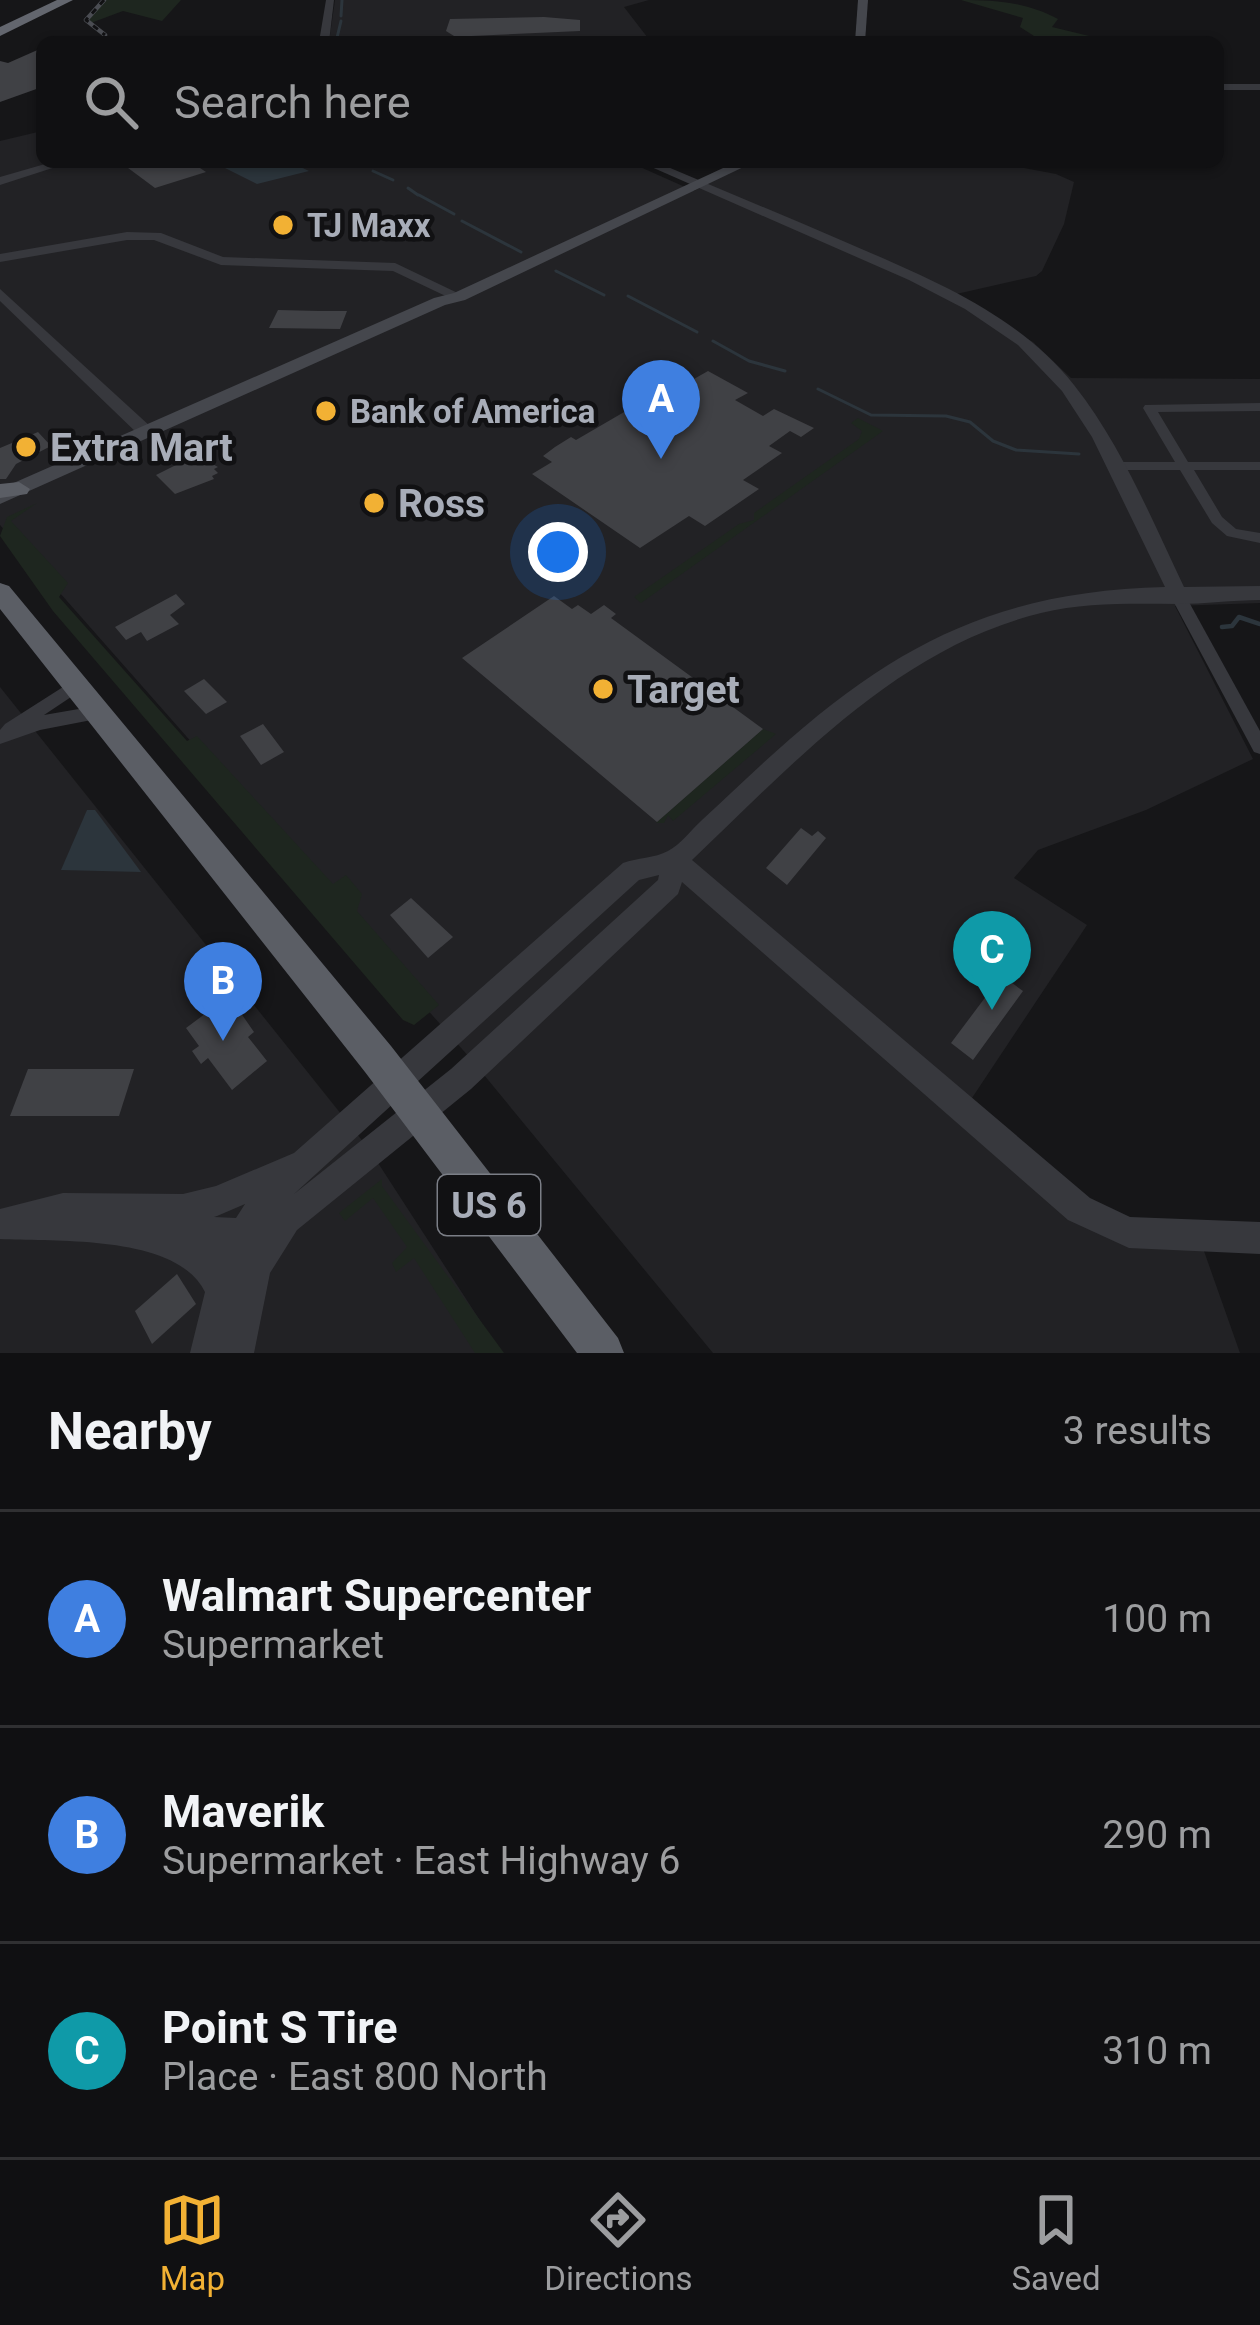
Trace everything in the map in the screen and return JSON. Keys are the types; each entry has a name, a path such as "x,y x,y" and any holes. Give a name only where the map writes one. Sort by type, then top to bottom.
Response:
{"highway":[{"path":"0,30 46,0"},
{"path":"0,30 68,0"},
{"name":"US 6","path":"0,592 407,1097 603,1353"}],"main road":[{"path":"860,36 862,0"},
{"path":"6,492 440,301 459,297 736,168"},
{"path":"0,513 450,306 459,297"},
{"path":"206,420 207,412 247,392 253,384"},
{"path":"90,472 100,460 146,439 145,431"}],"street":[{"path":"325,36 330,0"},
{"path":"1224,87 1260,87"},
{"path":"0,181 44,168"},
{"path":"660,168 916,278 995,320 1066,386 1116,466 1179,597 1260,747"},
{"path":"702,186 777,222 821,236"},
{"path":"0,258 127,236 156,236 221,261 395,267 459,297"},
{"path":"0,293 145,431"},
{"path":"1260,407 1149,407 1216,520 1232,533 1260,538"},
{"path":"1116,466 1260,466"},
{"path":"237,1353 255,1267 292,1216 632,871 676,860 871,683 922,650 981,624 1043,605 1260,593"},
{"path":"1,737 74,686"},
{"path":"1,737 39,723 96,713"},
{"path":"2,1224 63,1208 183,1209 218,1201 305,1164 502,1042 669,886 676,860"},
{"path":"676,860 1079,1210 1129,1232 1260,1238"},
{"path":"207,1353 240,1234 305,1164"},
{"path":"183,1209 240,1234 255,1267"},
{"path":"2,1224 240,1234 273,1230 292,1216"},
{"path":"131,1231 172,1249 196,1251 212,1267 221,1292"}],"shaded area":[{"path":"105,0 181,0 162,21 123,11 88,24 89,13"},
{"path":"335,0 649,0 624,7 646,36 330,36"},
{"path":"961,0 1022,6 1058,19 1052,27 1089,36 1034,36 1020,27 1023,18"},
{"path":"36,132 36,168 642,168 694,191 734,168 1024,168 1074,182 1064,224 1042,271 952,295 1033,342 1071,378 1260,379 1260,603 1175,606 1253,759 1146,810 1038,850 1014,878 1087,925 964,1110 1079,1209 1199,1237 1240,1353 713,1353 470,1058 0,525 0,141"},
{"path":"225,168 309,171 257,184"},
{"path":"858,418 883,431 641,603 634,597 739,524 754,520 754,513 859,439 862,431 851,423"},
{"path":"37,503 11,521 68,583 59,597 187,741 197,736 333,884 346,875 362,894 357,911 439,1005 414,1025 403,1020 53,611 0,536 7,517"},
{"path":"0,687 369,1149 501,1353 0,1353"},
{"path":"763,729 776,734 673,821 668,815 664,823 656,823"},
{"path":"87,810 95,810 141,872 61,870"},
{"path":"382,1179 382,1186 504,1353 475,1353 414,1258 396,1272 392,1263 407,1247 373,1198 345,1221 339,1213"}],"building":[{"path":"450,19 580,20 580,31 454,36 446,31"},
{"path":"36,51 36,89 0,102 0,61 8,63"},
{"path":"128,168 200,168 206,172 155,188"},
{"path":"278,310 347,311 340,329 269,328"},
{"path":"708,371 748,393 735,400 763,416 774,409 814,428 801,437 790,431 769,446 782,453 743,480 759,489 705,526 689,516 640,548 532,474 552,462 543,456 571,437 576,440 631,408 626,405 641,397 664,396"},
{"name":"Extra Mart","path":"38,432 51,446 16,464 6,479 0,479 0,448"},
{"path":"196,455 218,467 214,479 175,494 156,475"},
{"path":"176,594 185,604 170,615 179,624 147,641 141,632 126,640 115,627"},
{"name":"Target","path":"554,596 572,609 578,605 591,614 604,605 616,614 611,618 763,729 657,822 462,658"},
{"path":"204,679 227,702 206,714 184,691"},
{"path":"263,724 284,752 261,765 240,736"},
{"path":"801,828 826,838 787,885 766,868"},
{"path":"411,898 453,937 428,958 390,915"},
{"path":"997,972 1023,991 973,1060 951,1043 993,987 988,984"},
{"path":"229,996 254,1032 248,1037 267,1061 232,1090 208,1058 201,1064 192,1051 199,1046 186,1028"},
{"path":"28,1069 134,1069 119,1116 10,1116"},
{"path":"177,1274 196,1304 152,1344 135,1311"}],"waterway":[{"path":"341,16 342,0"},
{"path":"337,36 341,21"},
{"path":"373,171 393,180"},
{"path":"408,188 418,195"},
{"path":"419,195 454,214"},
{"path":"462,221 521,252"},
{"path":"556,271 604,295"},
{"path":"628,296 697,332"},
{"path":"713,341 749,361 785,371"},
{"path":"818,389 871,415 946,416 970,422 993,441 1016,450 1079,454"},
{"path":"1222,627 1232,626 1239,617 1260,624"}],"railway":[{"path":"104,0 86,20 105,35"}],"place":[{"name":"TJ Maxx","path":"283,225"},
{"name":"Bank of America","path":"326,411"},
{"name":"Extra Mart","path":"26,447"},
{"name":"Walmart Supercenter","path":"661,459"},
{"name":"Ross","path":"374,503"},
{"name":"Target","path":"603,689"},
{"name":"Point S Tire","path":"992,1010"},
{"name":"Maverik","path":"223,1041"}]}
